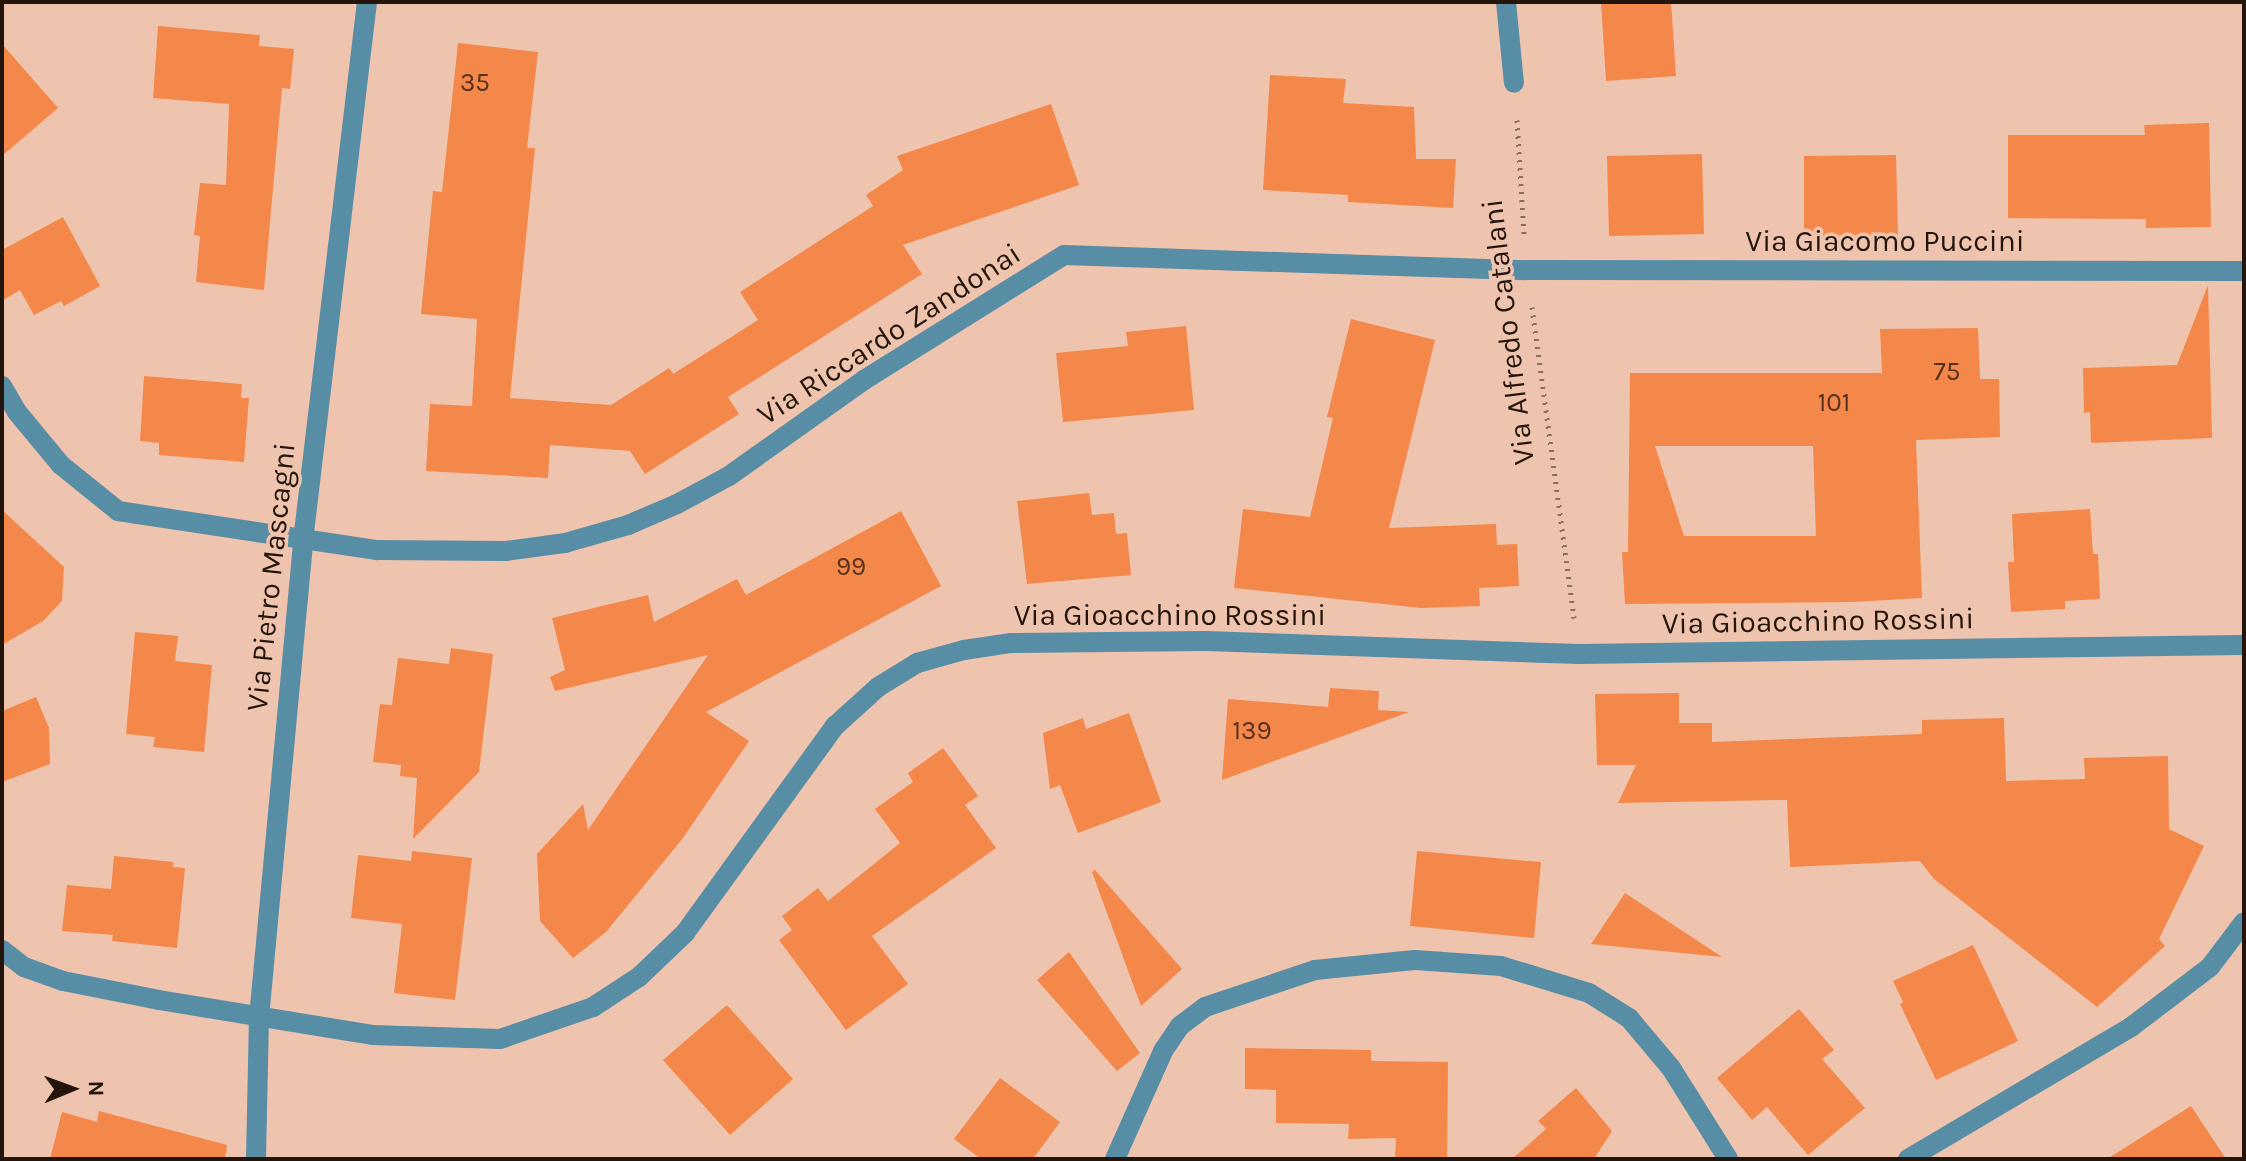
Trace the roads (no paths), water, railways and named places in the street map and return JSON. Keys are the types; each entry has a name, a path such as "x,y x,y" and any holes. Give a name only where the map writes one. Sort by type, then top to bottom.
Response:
{"street":[{"name":"Via Pietro Mascagni","path":"256,1159 259,1018 303,541 367,2"},
{"path":"1506,2 1514,83"},
{"name":"Via Riccardo Zandonai","path":"2,386 17,412 61,465 118,511 377,550 506,551 565,543 628,525 729,476 864,380 1064,255 1526,270"},
{"name":"Via Giacomo Puccini","path":"1526,270 2244,271"},
{"name":"Via Gioacchino Rossini","path":"2,950 24,967 63,981 259,1018 372,1035 500,1039 593,1007 639,977 685,933 835,726 878,687 917,663 964,650 1011,643 1105,640 1579,654 2244,645"},
{"path":"1908,1159 2131,1027 2210,967 2244,922"},
{"path":"1115,1159 1163,1051 1180,1026 1205,1007 1315,970 1415,960 1501,966 1589,993 1629,1018 1671,1068 1728,1159"}]}
